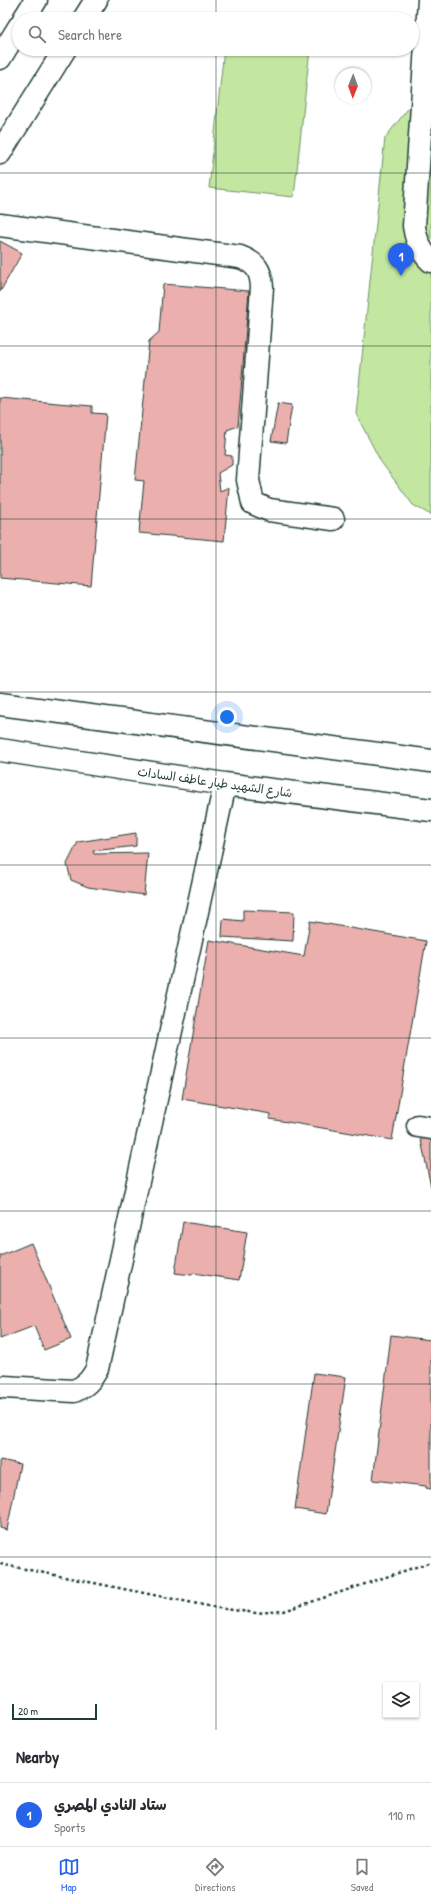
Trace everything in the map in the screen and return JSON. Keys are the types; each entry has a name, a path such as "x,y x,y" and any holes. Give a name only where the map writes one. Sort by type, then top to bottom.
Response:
{"street":[{"path":"28,12 36,0"},
{"path":"88,12 96,0"},
{"path":"430,0 414,226 416,239 422,251 431,261"},
{"path":"0,58 12,38"},
{"path":"0,153 61,56"},
{"path":"0,225 240,257 250,260 257,266 261,277 262,288 248,480 253,503 269,510 333,519"},
{"path":"0,704 431,761"},
{"name":"شارع الشهيد طيار عاطف السادات","path":"0,750 225,784 431,810"},
{"path":"4,1387 74,1390 84,1386 91,1380 97,1369 225,784"}],"path":[{"path":"0,1564 218,1608 256,1613 284,1611 431,1562"}],"green space":[{"path":"223,56 309,56 294,197 209,188"},
{"path":"431,84 431,515 413,505 381,462 356,414 385,138 418,96"}],"building":[{"path":"0,241 22,253 0,292"},
{"path":"163,284 249,291 238,426 227,430 225,455 232,456 232,465 218,473 220,491 229,487 224,541 139,533 144,481 135,480 149,341 159,332"},
{"path":"0,398 92,406 92,413 106,414 91,586 0,578"},
{"path":"278,403 292,405 286,443 271,441"},
{"path":"136,833 136,846 93,851 94,854 148,853 144,895 88,887 71,880 67,864 78,842"},
{"path":"243,910 294,912 293,941 222,937 223,919 243,921"},
{"path":"310,921 426,941 392,1140 270,1119 271,1114 182,1099 209,940 304,956"},
{"path":"418,1126 431,1134 431,1187"},
{"path":"183,1222 247,1232 239,1280 193,1273 192,1275 175,1273"},
{"path":"31,1243 71,1339 44,1350 34,1326 0,1339 0,1256"},
{"path":"391,1335 431,1340 431,1489 426,1488 426,1486 373,1480"},
{"path":"314,1373 346,1377 326,1514 295,1509"},
{"path":"0,1460 20,1464 7,1530 0,1528"}],"place":[{"name":"ستاد النادي المصري","path":"401,276"}]}
